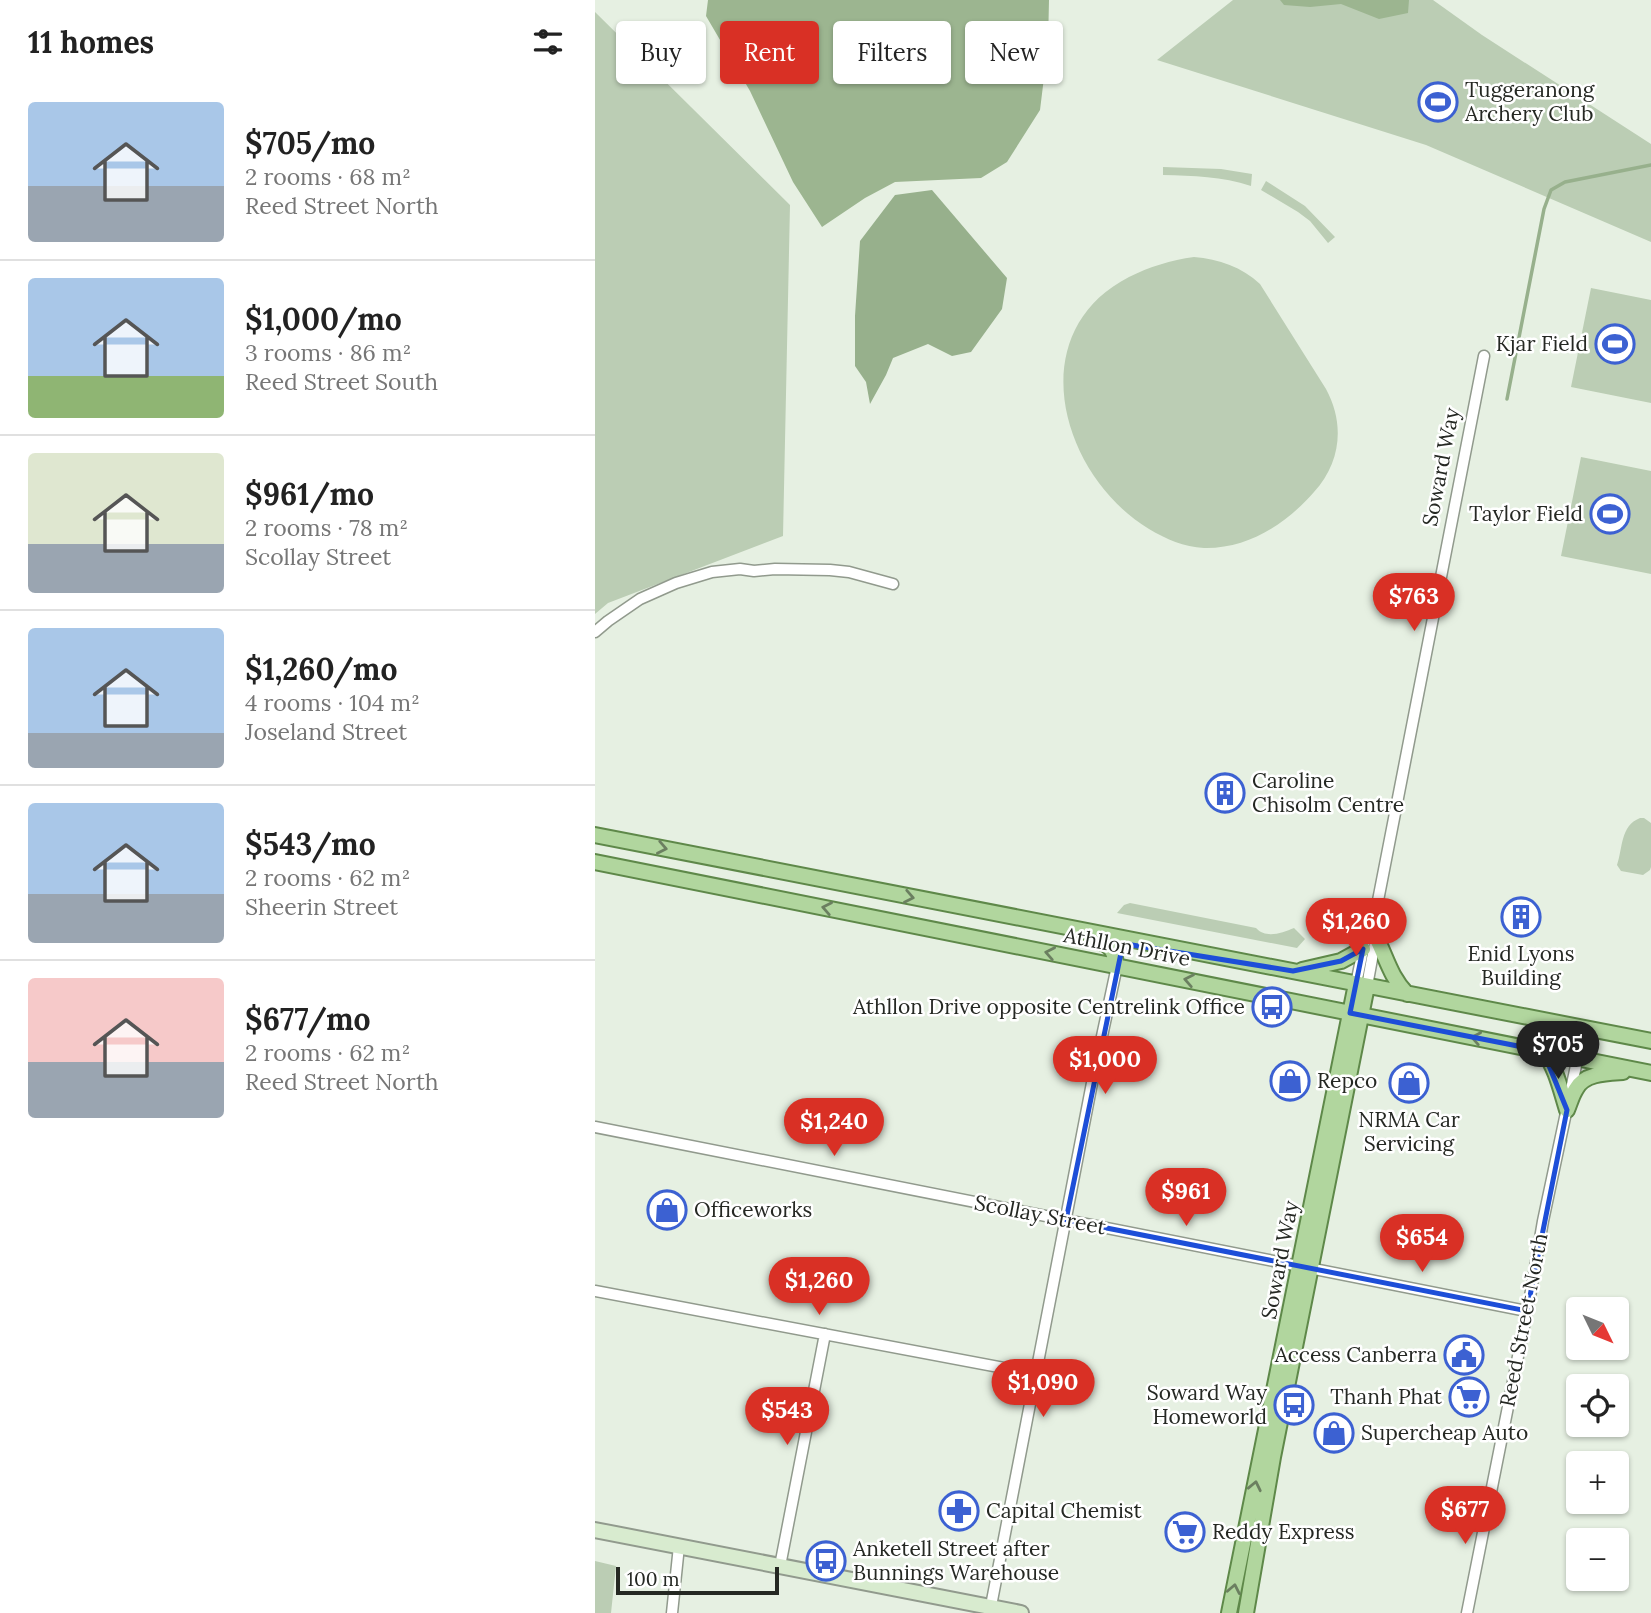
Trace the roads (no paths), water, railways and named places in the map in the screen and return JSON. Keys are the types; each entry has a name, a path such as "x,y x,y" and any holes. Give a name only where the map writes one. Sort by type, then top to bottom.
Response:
{"main road":[{"name":"Athllon Drive","path":"595,835 1651,1041"},
{"name":"Athllon Drive","path":"595,862 1647,1072"},
{"path":"1048,924 1105,943 1114,952 1117,966"},
{"path":"1376,937 1390,972 1408,994"},
{"path":"1117,966 1121,953 1132,945 1165,946"},
{"path":"1293,971 1341,961 1363,949"},
{"name":"Soward Way","path":"1229,1613 1305,1267 1361,985"},
{"path":"1543,1051 1554,1070 1567,1110"},
{"path":"1567,1110 1575,1089 1590,1076 1647,1072"},
{"name":"Soward Way","path":"1246,1613 1305,1267"}],"street":[{"name":"Soward Way","path":"1361,985 1376,937 1375,916 1484,356"},
{"path":"595,632 640,599 676,583 712,572 740,569 830,570 849,572 893,584"},
{"name":"Soward Way","path":"1361,985 1363,949 1375,916"},
{"path":"990,1610 1117,966"},
{"name":"Reed Street North","path":"1467,1613 1543,1221 1584,1028"},
{"name":"Scollay Street","path":"595,1127 1527,1311"},
{"path":"595,1291 1036,1374"},
{"path":"780,1566 825,1334"},
{"path":"595,1530 990,1610 1021,1613"},
{"path":"672,1613 679,1546"}],"waterway":[{"path":"1507,399 1544,209 1551,190 1565,182 1651,165"}],"place":[{"name":"Tuggeranong Archery Club","path":"1438,102"},
{"name":"Kjar Field","path":"1615,344"},
{"name":"Taylor Field","path":"1610,514"},
{"name":"Caroline Chisolm Centre","path":"1225,793"},
{"name":"Enid Lyons Building","path":"1521,917"},
{"name":"Athllon Drive opposite Centrelink Office","path":"1272,1007"},
{"name":"Repco","path":"1290,1081"},
{"name":"NRMA Car Servicing","path":"1409,1083"},
{"name":"Officeworks","path":"667,1210"},
{"name":"Access Canberra","path":"1464,1355"},
{"name":"Thanh Phat","path":"1469,1397"},
{"name":"Soward Way Homeworld","path":"1294,1405"},
{"name":"Supercheap Auto","path":"1334,1433"},
{"name":"Capital Chemist","path":"959,1511"},
{"name":"Reddy Express","path":"1185,1532"},
{"name":"Anketell Street after Bunnings Warehouse","path":"826,1561"}]}
